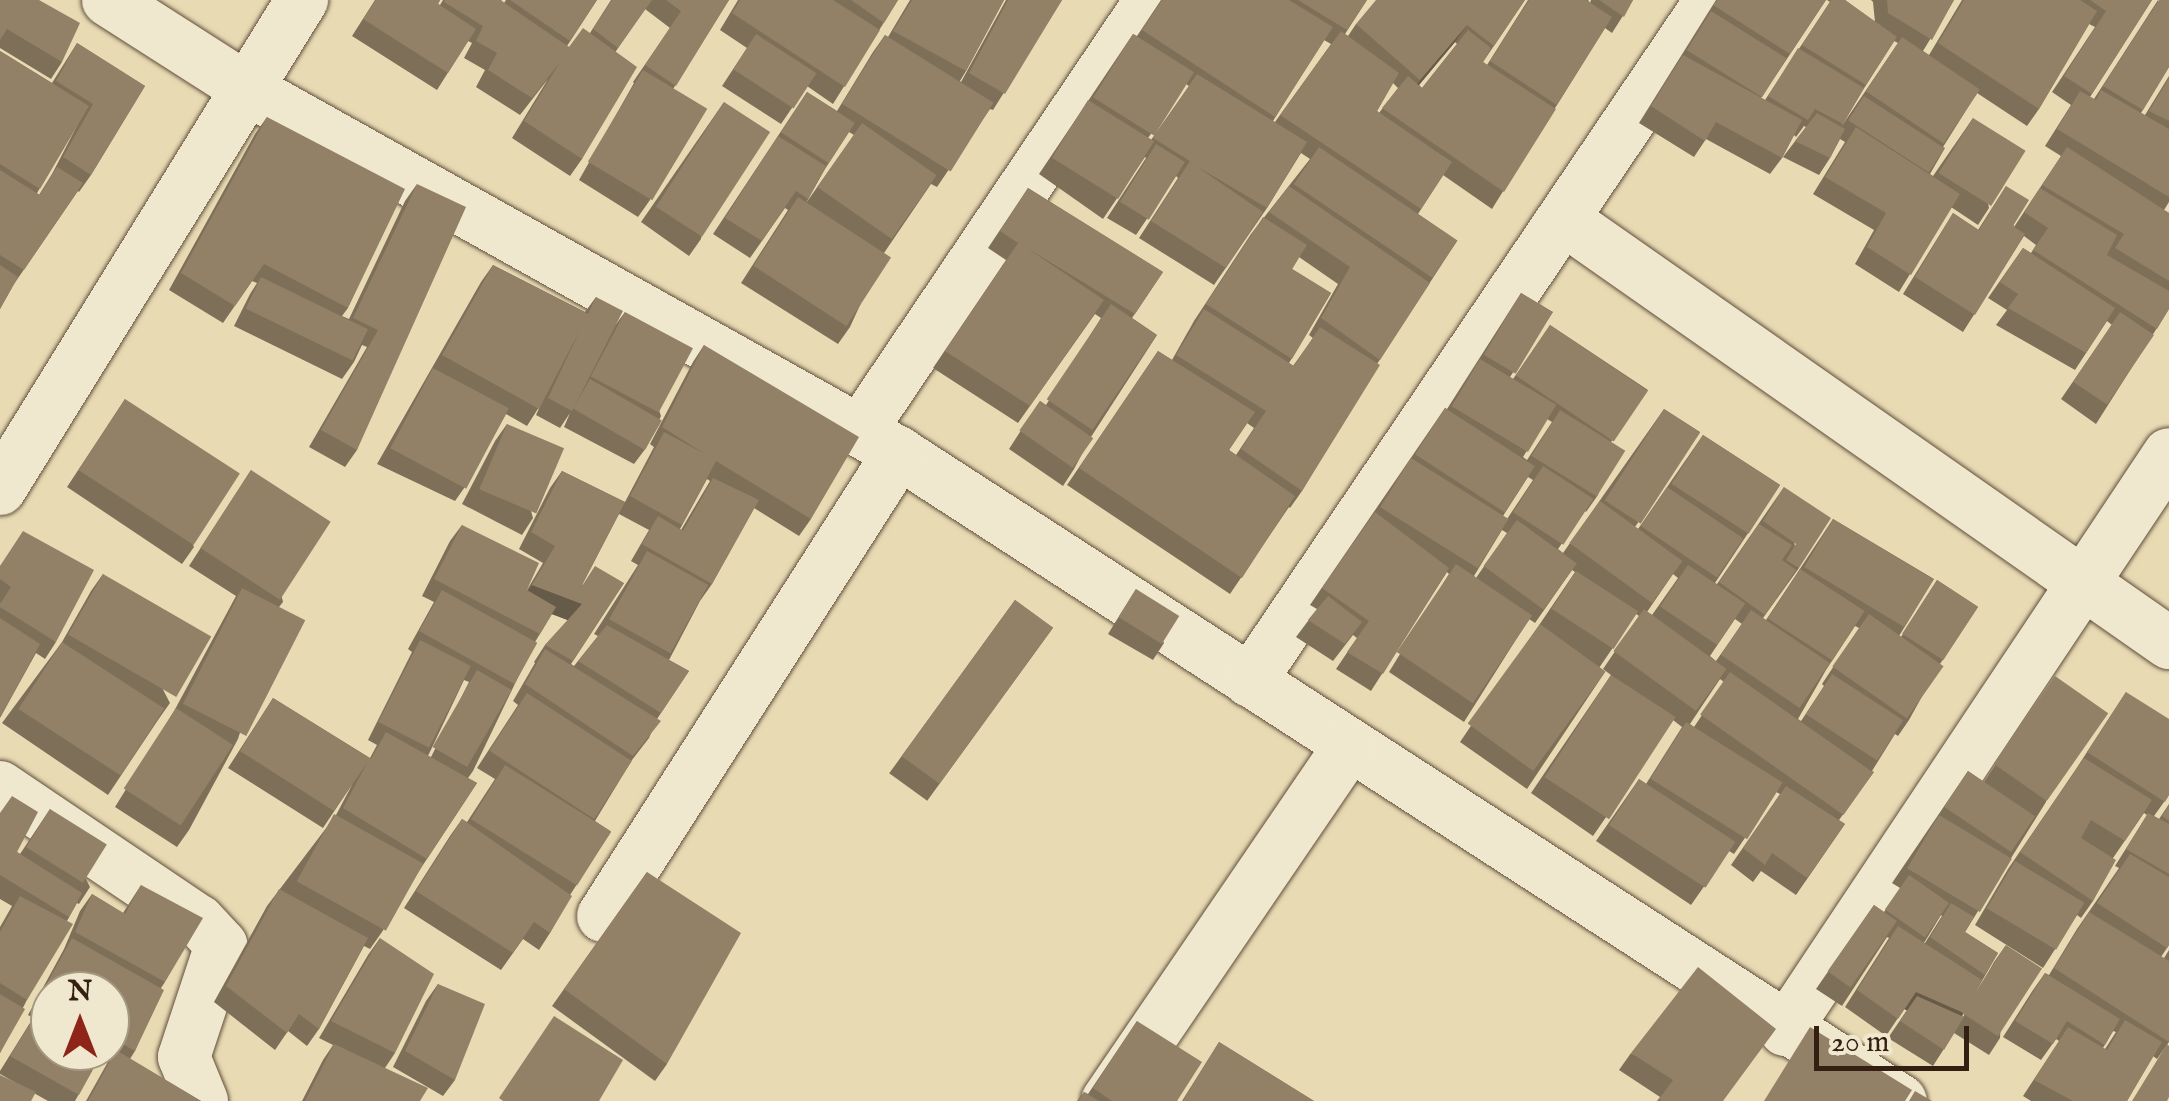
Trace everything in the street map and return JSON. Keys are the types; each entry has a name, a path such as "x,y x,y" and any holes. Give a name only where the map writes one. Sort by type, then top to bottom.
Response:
{"street":[{"path":"108,0 247,89 880,442 1784,1030 1901,1101"},
{"path":"0,489 302,0"},
{"path":"603,916 880,442 1150,0"},
{"path":"1250,681 1566,221 1711,0"},
{"path":"1566,221 2086,588 2169,642"},
{"path":"1784,1030 2086,588 2169,454"},
{"path":"1107,1101 1349,746"},
{"path":"0,788 199,921 220,945 219,972 184,1057 202,1101"}],"building":[{"path":"0,0 39,0 80,23 62,62 7,29 0,40"},
{"path":"376,0 440,0 438,4 476,29 448,73 363,19"},
{"path":"445,0 500,0 569,47 583,28 637,67 582,159 524,121 560,62 532,98 488,70 497,53 476,41 483,26"},
{"path":"510,0 597,0 570,41"},
{"path":"612,0 652,0 618,48 593,29"},
{"path":"666,0 729,0 676,86 645,65 681,11"},
{"path":"740,0 833,0 880,30 845,87 732,13"},
{"path":"851,0 898,0 884,23"},
{"path":"912,0 1004,0 966,71 893,31"},
{"path":"1008,0 1062,0 1005,94 969,73"},
{"path":"1162,0 1289,0 1333,27 1275,117 1142,30"},
{"path":"1298,0 1367,0 1347,30"},
{"path":"1376,0 1525,0 1494,46 1467,25 1420,80 1356,24"},
{"path":"1529,0 1586,0 1612,17 1557,105 1490,61"},
{"path":"1599,0 1633,0 1624,17"},
{"path":"1717,0 1826,0 1790,54 1713,5"},
{"path":"1831,0 1845,0 1897,37 1866,85 1802,45"},
{"path":"1887,0 1954,0 1932,40 1888,13"},
{"path":"1964,0 2080,0 2097,11 2039,109 1938,43"},
{"path":"2090,0 2152,0 2092,94 2064,76 2106,11"},
{"path":"2159,0 2169,0 2169,67 2143,110 2103,86"},
{"path":"1711,11 1786,58 1762,97 1687,50"},
{"path":"1468,30 1491,48 1483,62 1556,109 1504,192 1382,108 1408,76 1422,88"},
{"path":"1341,31 1399,73 1377,111 1452,162 1421,209 1280,115"},
{"path":"756,34 816,73 794,108 733,69"},
{"path":"1133,34 1194,72 1154,136 1093,98"},
{"path":"885,35 994,103 951,172 842,104"},
{"path":"1902,37 1980,90 1944,143 1866,91"},
{"path":"77,43 145,86 91,175 63,157 93,104 56,81"},
{"path":"1798,48 1864,88 1843,124 1815,109 1808,120 1768,96"},
{"path":"0,51 89,106 40,189 0,164"},
{"path":"1683,55 1802,120 1782,158 1716,122 1705,141 1651,106"},
{"path":"643,70 707,109 652,200 588,162"},
{"path":"1197,74 1307,142 1267,208 1196,166 1263,212 1226,268 1151,221 1190,161 1153,138"},
{"path":"2169,78 2169,121 2149,111"},
{"path":"2101,90 2169,129 2169,197 2057,129 2080,91 2096,100"},
{"path":"807,92 855,123 829,163 781,132"},
{"path":"1864,96 1945,148 1929,173 1848,120"},
{"path":"1088,100 1154,141 1118,199 1052,158"},
{"path":"724,102 770,132 702,237 656,207"},
{"path":"1817,113 1845,129 1830,158 1795,141"},
{"path":"267,117 405,189 348,308 264,264 235,306 181,273"},
{"path":"1973,118 2026,151 1991,206 1939,173"},
{"path":"862,123 937,175 892,239 817,187"},
{"path":"1856,127 1960,194 1911,275 1867,247 1886,213 1825,177"},
{"path":"778,136 826,166 808,199 796,191 762,241 725,218"},
{"path":"1156,144 1185,162 1149,220 1120,202"},
{"path":"1319,147 1457,240 1432,278 1294,184"},
{"path":"2067,147 2169,213 2169,281 2115,248 2124,234 2042,185"},
{"path":"57,167 83,183 24,270 0,255 0,170 40,195"},
{"path":"417,184 466,207 357,450 321,430 378,330 353,318"},
{"path":"1289,186 1430,283 1380,360 1321,318 1350,267 1269,212"},
{"path":"2006,186 2029,200 2013,226 2025,234 1975,315 1915,277 1953,213 1979,230"},
{"path":"1028,188 1163,272 1135,314 1027,248 1104,300 1030,406 945,351 1018,243 1000,231"},
{"path":"2040,188 2117,235 2107,255 2169,291 2169,309 2157,329 2033,250 2048,228 2024,212"},
{"path":"798,197 891,257 846,326 753,266"},
{"path":"1263,217 1307,245 1292,269 1331,293 1292,359 1206,304"},
{"path":"2023,248 2115,308 2086,353 2008,308 2018,294 2000,282"},
{"path":"0,265 18,277 0,309"},
{"path":"493,265 588,314 596,297 623,311 572,411 548,398 580,330 539,409 442,355"},
{"path":"261,277 368,329 353,361 246,308"},
{"path":"1521,293 1553,312 1516,374 1484,355"},
{"path":"1111,304 1157,335 1092,430 1047,399"},
{"path":"1204,309 1294,366 1320,327 1380,365 1302,491 1241,449 1266,411 1176,355"},
{"path":"625,312 693,348 659,413 591,376"},
{"path":"2120,312 2154,335 2107,405 2073,382"},
{"path":"1550,325 1648,391 1614,442 1516,376"},
{"path":"704,345 859,437 811,519 716,461 682,525 630,496 664,432 705,454 662,427"},
{"path":"1158,351 1255,412 1229,450 1295,496 1242,578 1079,468"},
{"path":"1480,359 1556,405 1528,452 1452,406"},
{"path":"433,368 509,408 466,489 390,448"},
{"path":"590,379 662,420 645,450 573,408"},
{"path":"125,399 240,474 194,545 79,470"},
{"path":"1040,401 1093,438 1073,468 1019,430"},
{"path":"1445,408 1535,466 1505,512 1415,454"},
{"path":"1664,409 1700,432 1641,524 1605,500"},
{"path":"1560,410 1625,451 1597,497 1531,456"},
{"path":"507,424 564,448 536,514 479,489"},
{"path":"1703,435 1780,485 1749,534 1671,484"},
{"path":"1411,458 1509,519 1478,568 1380,507"},
{"path":"1543,466 1593,499 1563,545 1513,512"},
{"path":"251,470 331,522 280,600 200,548"},
{"path":"562,471 625,502 580,589 595,566 624,583 573,661 545,645 582,604 532,585 555,546 531,532"},
{"path":"713,478 759,500 712,584 642,544 658,516 683,531"},
{"path":"1667,487 1743,538 1717,577 1641,526"},
{"path":"1784,487 1831,518 1799,568 1786,560 1796,544 1763,521"},
{"path":"1600,501 1683,561 1652,603 1569,543"},
{"path":"1375,512 1449,568 1383,674 1347,652 1369,621 1322,588"},
{"path":"1833,519 1933,579 1904,627 1804,567"},
{"path":"1517,520 1577,563 1543,610 1483,566"},
{"path":"1759,524 1792,545 1782,560 1796,570 1765,615 1719,582"},
{"path":"462,525 539,563 527,590 556,607 540,634 434,579"},
{"path":"23,531 94,570 56,642 0,607 11,587 0,579 0,566"},
{"path":"647,551 708,585 670,653 609,619"},
{"path":"1456,564 1532,615 1473,703 1397,652"},
{"path":"1688,565 1745,604 1717,645 1660,606"},
{"path":"1800,569 1865,611 1832,660 1768,618"},
{"path":"1576,571 1638,611 1614,649 1551,609"},
{"path":"103,574 211,636 176,697 68,635"},
{"path":"1937,580 1978,607 1943,660 1902,634"},
{"path":"242,588 305,620 246,736 183,704"},
{"path":"1136,589 1179,616 1162,644 1119,617"},
{"path":"442,590 537,643 515,684 419,631"},
{"path":"1328,596 1362,622 1345,644 1308,620"},
{"path":"1015,600 1053,628 940,784 902,756"},
{"path":"1644,609 1727,669 1696,711 1613,651"},
{"path":"1751,610 1830,663 1800,708 1721,655"},
{"path":"1869,614 1944,666 1907,719 1832,666"},
{"path":"0,618 40,644 1,716 0,715"},
{"path":"1540,624 1606,672 1533,771 1468,724"},
{"path":"607,625 689,671 661,713 578,661"},
{"path":"420,640 471,666 429,748 378,722"},
{"path":"62,642 164,708 121,776 18,709"},
{"path":"545,649 661,721 633,756 525,684"},
{"path":"477,670 512,690 467,767 432,747"},
{"path":"1730,672 1873,772 1844,815 1700,715"},
{"path":"1832,674 1903,720 1877,761 1806,714"},
{"path":"1611,675 1676,717 1609,819 1545,777"},
{"path":"2055,676 2108,713 2047,801 1994,764"},
{"path":"2126,692 2169,719 2169,795 2165,802 2087,752"},
{"path":"527,693 632,761 594,819 489,751"},
{"path":"273,698 371,759 386,732 477,783 427,859 343,808 367,763 334,811 240,751"},
{"path":"176,708 233,745 181,826 124,789"},
{"path":"1686,722 1783,782 1747,839 1650,779"},
{"path":"2084,758 2152,800 2125,841 2091,820 2081,838 2116,860 2093,901 2020,852"},
{"path":"505,765 611,831 577,886 471,819"},
{"path":"1968,771 2035,816 2011,852 1944,807"},
{"path":"1639,779 1735,842 1705,888 1609,825"},
{"path":"1786,786 1845,824 1807,878 1772,853 1765,865 1743,848"},
{"path":"12,796 38,812 17,852 82,893 69,917 0,875 0,813"},
{"path":"50,809 107,845 83,883 26,847"},
{"path":"2148,813 2169,824 2169,874 2126,849"},
{"path":"334,814 423,863 386,931 297,881"},
{"path":"1939,815 2012,859 1980,912 1907,868"},
{"path":"462,819 572,896 550,933 534,922 513,953 416,891"},
{"path":"2130,854 2169,877 2167,948 2097,903"},
{"path":"2015,861 2084,903 2056,950 1987,908"},
{"path":"647,872 741,933 667,1064 564,989"},
{"path":"1909,875 1949,903 1925,938 1885,909"},
{"path":"141,885 203,918 165,982 75,932 92,894 125,914"},
{"path":"279,889 368,938 319,1029 299,1014 287,1033 226,986"},
{"path":"20,896 73,924 45,971 30,971 27,1000 0,983 0,932"},
{"path":"1951,903 1974,917 1965,932 1998,953 1985,975 1930,937"},
{"path":"1874,905 1897,921 1850,987 1828,971"},
{"path":"2089,912 2169,961 2169,1042 2054,968"},
{"path":"1898,926 1982,980 1964,1013 1916,992 1898,1019 1857,990"},
{"path":"72,938 164,990 135,1051 130,1048 130,971 54,971"},
{"path":"380,938 434,974 395,1053 331,1021"},
{"path":"2006,945 2042,968 1998,1036 1962,1013"},
{"path":"1698,967 1776,1029 1723,1101 1661,1101 1673,1080 1631,1053"},
{"path":"2045,973 2120,1019 2105,1045 2067,1021 2053,1044 2015,1021"},
{"path":"438,984 485,1004 455,1080 405,1051"},
{"path":"0,994 25,1009 0,1053"},
{"path":"1917,996 1964,1017 1944,1050 1900,1021"},
{"path":"554,1016 623,1060 599,1101 503,1101 499,1098"},
{"path":"2125,1020 2162,1042 2127,1101 2073,1101 2034,1080 2068,1027 2107,1050"},
{"path":"1137,1021 1202,1062 1177,1101 1112,1101 1093,1088"},
{"path":"30,1024 30,1067 10,1056"},
{"path":"1810,1027 1912,1090 1905,1101 1764,1101"},
{"path":"1219,1042 1314,1101 1183,1101"},
{"path":"334,1044 428,1088 420,1101 305,1101"},
{"path":"2167,1044 2167,1101 2132,1101"},
{"path":"130,1058 201,1101 88,1101 104,1071 130,1071"},
{"path":"37,1071 92,1071 79,1095"},
{"path":"0,1075 36,1092 31,1101 0,1101"},
{"path":"1915,1091 1932,1101 1909,1101"},
{"path":"1084,1092 1099,1101 1078,1101"}]}
